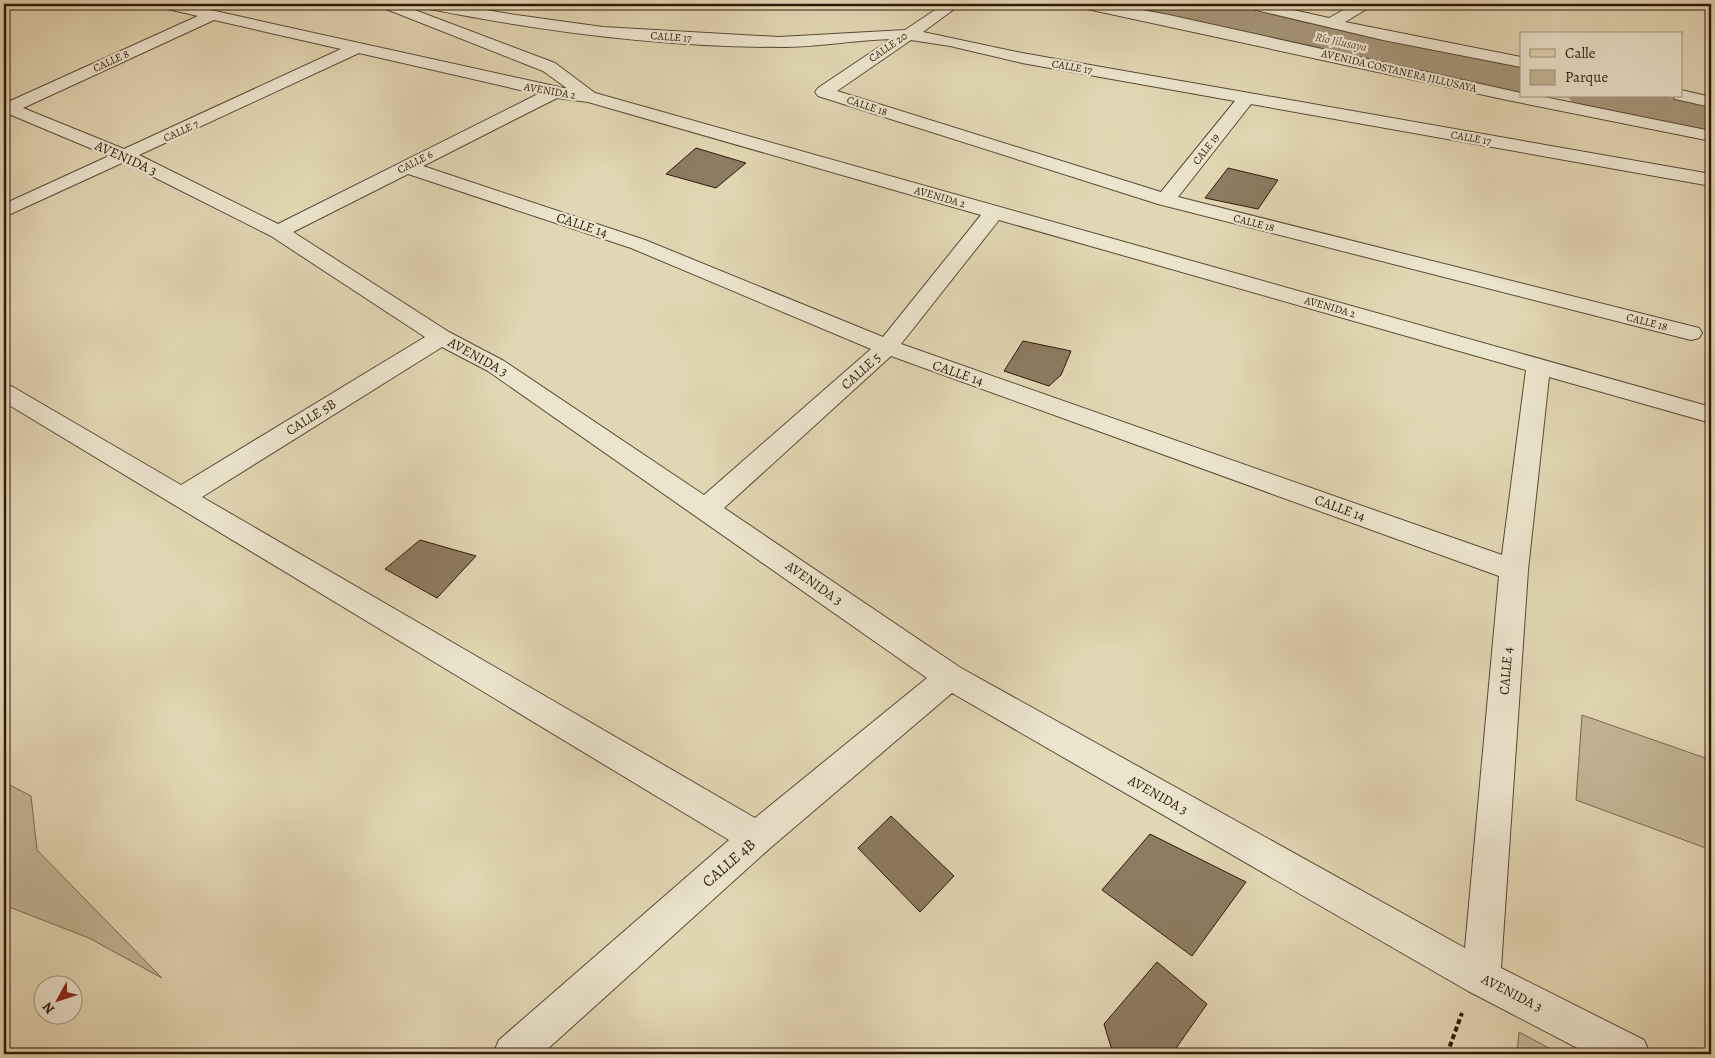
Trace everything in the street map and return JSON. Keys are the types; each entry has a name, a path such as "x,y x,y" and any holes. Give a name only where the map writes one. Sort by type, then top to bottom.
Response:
{"street":[{"name":"AVENIDA 2","path":"164,4 554,93 589,97 1711,415"},
{"path":"386,4 549,67 589,97"},
{"name":"CALLE 17","path":"430,4 552,27 678,38 781,42 906,34 1022,58 1711,180"},
{"name":"CALLE 20","path":"824,92 906,34 954,4"},
{"name":"AVENIDA COSTANERA JILLUSAYA","path":"1088,4 1169,20 1520,98"},
{"path":"1248,4 1520,62"},
{"path":"1331,23 1365,4"},
{"name":"CALLE 8","path":"6,107 213,14"},
{"name":"CALLE 7","path":"4,211 357,48"},
{"name":"CALLE 18","path":"824,92 1165,200 1691,333"},
{"name":"CALLE 6","path":"278,232 554,93"},
{"path":"1682,95 1711,102"},
{"name":"CALE 19","path":"1165,200 1247,98"},
{"name":"AVENIDA COSTANERA JILLUSAYA","path":"1521,98 1711,136"},
{"name":"AVENIDA 3","path":"6,107 126,156 278,232 442,337 496,366 950,677 1481,978 1630,1054"},
{"name":"CALLE 14","path":"406,167 638,244 887,347 1514,570"},
{"name":"CALLE 5","path":"706,509 887,347 994,212"},
{"name":"CALLE 5B","path":"181,497 442,337"},
{"name":"CALLE 4","path":"1481,978 1514,570 1540,365"},
{"path":"4,392 757,838"},
{"name":"CALLE 4B","path":"513,1054 757,838 950,677"}],"green space":[{"path":"1582,715 1711,760 1711,850 1576,800"},
{"path":"4,782 31,796 37,850 162,978 89,938 4,905"},
{"path":"1519,1032 1560,1054 1517,1054"}],"building":[{"path":"696,148 746,163 716,188 666,174"},
{"path":"1228,168 1278,180 1258,209 1205,198"},
{"path":"1023,341 1071,351 1061,375 1049,386 1004,371"},
{"path":"420,540 476,556 437,598 385,569"},
{"path":"891,816 954,876 920,912 858,848"},
{"path":"1150,834 1246,882 1192,956 1102,890"},
{"path":"1157,962 1207,1004 1172,1054 1120,1054 1111,1047 1104,1024"}],"waterway":[{"name":"Río Jilusaya","path":"1160,4 1520,81"},
{"name":"Río Jilusaya","path":"1602,98 1711,122"}]}
